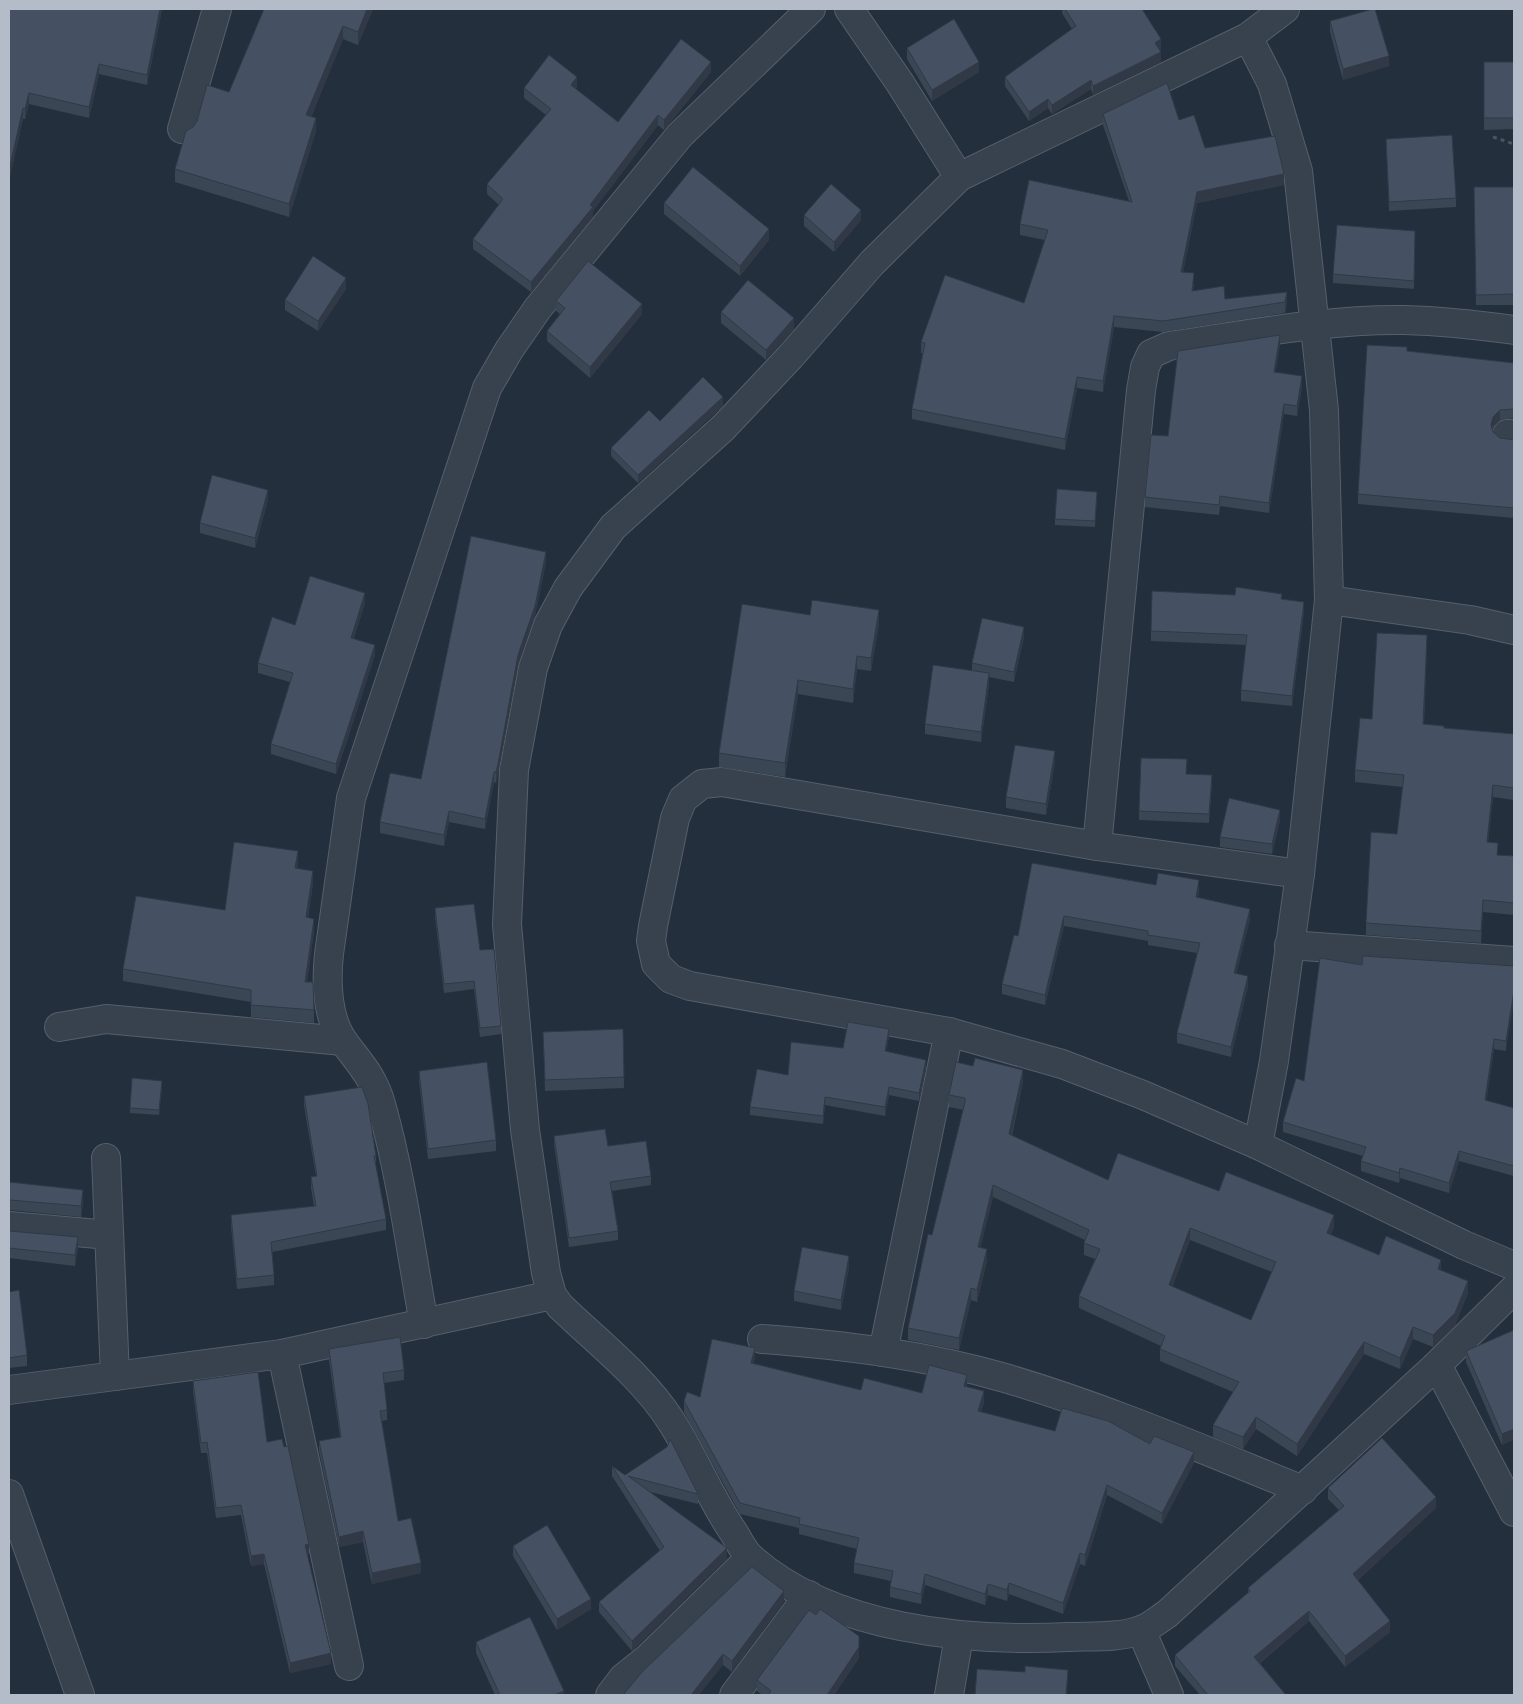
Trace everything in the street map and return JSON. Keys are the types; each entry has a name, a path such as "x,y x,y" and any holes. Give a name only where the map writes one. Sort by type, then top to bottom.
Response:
{"street":[{"path":"182,128 217,9"},
{"path":"424,1324 395,1165 381,1102 368,1071 343,1041 334,1022 327,974 344,838 351,798 487,388 509,350 538,308 680,135 811,9"},
{"path":"849,9 959,177"},
{"path":"1285,9 1248,37 959,177 872,263 791,356 723,428 612,527 568,588 548,625 533,668 514,770 507,924 524,1130 546,1273 552,1295 560,1306 650,1392 671,1421 728,1524 750,1558 782,1580 809,1595 893,1625 960,1636 1033,1638 1112,1635 1142,1630 1167,1614 1437,1365 1514,1288"},
{"path":"1248,37 1272,84 1298,171 1324,410 1329,600 1300,874 1274,1061 1258,1145"},
{"path":"1097,846 1121,579 1145,367 1151,354 1170,346 1316,325 1404,320 1514,330"},
{"path":"1329,600 1470,620 1514,630"},
{"path":"1300,874 1097,846 722,782 702,784 683,800 675,818 653,926 652,953 656,964 662,972 671,979 690,986 730,995 949,1032 1062,1064 1143,1095 1258,1145 1464,1245 1514,1266"},
{"path":"1289,945 1514,961"},
{"path":"59,1027 106,1019 343,1041"},
{"path":"883,1352 949,1032"},
{"path":"106,1158 115,1376"},
{"path":"9,1226 109,1235"},
{"path":"9,1390 282,1354 552,1295"},
{"path":"762,1339 828,1344 883,1352 1004,1378 1127,1419 1302,1490"},
{"path":"282,1354 349,1666"},
{"path":"1437,1365 1514,1512"},
{"path":"9,1494 80,1695"},
{"path":"610,1695 623,1678 648,1658 750,1558"},
{"path":"734,1695 809,1595"},
{"path":"1142,1630 1169,1695"},
{"path":"949,1695 960,1636"}],"path":[{"path":"1493,137 1514,144"}],"building":[{"path":"9,9 160,9 147,75 99,64 89,107 29,93 25,109 23,108 9,170"},
{"path":"264,9 367,9 358,32 343,26 306,115 316,118 289,204 175,169 186,131 193,127 197,121 207,85 229,92"},
{"path":"1065,9 1142,9 1161,39 1155,43 1161,52 1093,86 1091,80 1052,105 1048,99 1029,112 1005,77 1076,26"},
{"path":"1375,9 1389,56 1343,69 1330,21"},
{"path":"954,19 979,62 932,90 907,48"},
{"path":"681,39 711,62 664,120 658,115 590,205 593,207 531,282 473,239 503,199 487,184 551,109 524,88 549,55 577,77 571,85 618,122"},
{"path":"1484,62 1514,62 1514,118 1484,118"},
{"path":"1167,83 1179,120 1194,115 1205,148 1275,136 1284,174 1197,192 1181,272 1194,273 1192,291 1224,286 1225,299 1287,292 1285,302 1163,321 1114,316 1103,381 1077,377 1065,439 912,409 925,343 921,342 945,275 1024,303 1048,230 1020,224 1029,180 1132,202 1103,114"},
{"path":"1452,135 1456,198 1389,202 1386,139"},
{"path":"693,167 769,229 740,266 664,203"},
{"path":"831,184 861,210 834,242 804,215"},
{"path":"1474,187 1514,187 1514,294 1476,295"},
{"path":"1337,225 1415,231 1414,281 1333,274"},
{"path":"313,256 346,278 318,321 285,300"},
{"path":"588,261 642,304 590,367 547,331 565,308 556,301"},
{"path":"748,280 794,318 766,350 721,312"},
{"path":"1280,335 1274,372 1302,376 1297,406 1284,404 1269,503 1220,496 1219,505 1145,497 1151,435 1168,436 1178,351"},
{"path":"1367,345 1407,347 1407,351 1514,363 1514,409 1500,410 1493,417 1491,425 1493,432 1500,438 1514,440 1514,508 1358,494"},
{"path":"703,377 723,397 638,475 611,448 649,410 660,421"},
{"path":"212,475 268,490 255,538 200,523"},
{"path":"1057,489 1097,492 1095,521 1055,519"},
{"path":"471,536 546,552 535,606 518,655 498,764 496,772 494,772 485,819 449,811 444,835 380,822 390,773 421,779"},
{"path":"310,576 365,593 351,638 375,645 336,764 271,744 293,673 258,663 272,617 295,625"},
{"path":"1236,587 1282,594 1281,599 1304,602 1292,696 1241,690 1247,635 1151,631 1152,591 1235,595"},
{"path":"812,600 879,610 871,658 857,656 853,689 798,680 785,763 719,753 742,604 810,615"},
{"path":"982,618 1024,627 1014,672 972,663"},
{"path":"1377,633 1427,635 1423,724 1444,726 1444,728 1514,734 1514,788 1493,785 1487,842 1498,843 1497,855 1514,856 1514,903 1483,900 1481,931 1366,923 1371,832 1397,834 1404,775 1355,770 1360,718 1372,719"},
{"path":"933,665 989,673 981,732 925,724"},
{"path":"1015,745 1055,751 1046,804 1006,797"},
{"path":"1141,758 1187,759 1186,774 1212,775 1209,814 1139,811"},
{"path":"1229,798 1280,810 1272,844 1220,837"},
{"path":"234,842 298,851 295,868 313,871 306,917 314,919 305,982 313,982 314,1010 251,1005 251,990 123,969 136,896 225,910"},
{"path":"1032,863 1156,885 1158,873 1199,880 1196,897 1250,909 1234,973 1248,976 1231,1047 1177,1033 1200,943 1148,935 1148,931 1064,916 1045,995 1002,984 1014,935 1018,936"},
{"path":"474,904 480,950 494,949 501,1026 480,1028 474,981 444,984 435,908"},
{"path":"1363,956 1514,966 1514,991 1506,1041 1494,1039 1485,1100 1514,1108 1514,1166 1459,1151 1449,1183 1400,1168 1399,1173 1361,1161 1366,1147 1283,1122 1296,1078 1304,1081 1320,958 1362,965"},
{"path":"848,1022 889,1029 885,1051 926,1060 919,1093 889,1087 885,1107 825,1097 823,1116 750,1107 757,1069 788,1075 791,1042 843,1048"},
{"path":"623,1029 624,1077 545,1080 543,1032"},
{"path":"975,1058 1023,1070 1009,1134 1108,1180 1118,1153 1219,1191 1226,1172 1334,1215 1327,1233 1379,1255 1386,1236 1441,1260 1438,1269 1468,1281 1455,1313 1433,1335 1413,1327 1400,1358 1364,1342 1297,1444 1256,1417 1243,1437 1213,1425 1239,1382 1160,1349 1165,1336 1079,1296 1100,1249 1084,1243 1089,1230 993,1185 978,1247 987,1249 977,1290 971,1288 959,1338 908,1328 928,1234 932,1235 965,1102 965,1098 949,1095 956,1062 973,1066","holes":["1190,1228 1276,1262 1251,1320 1169,1285"]},
{"path":"487,1062 496,1140 428,1149 419,1071"},
{"path":"132,1078 162,1081 159,1110 130,1108"},
{"path":"362,1087 368,1104 376,1156 374,1156 386,1219 271,1242 274,1275 237,1279 231,1215 316,1206 311,1177 317,1176 304,1096"},
{"path":"605,1129 608,1146 646,1141 651,1176 610,1182 618,1231 569,1238 554,1136"},
{"path":"9,1182 83,1190 81,1206 9,1201"},
{"path":"9,1231 78,1237 75,1255 9,1248"},
{"path":"802,1247 849,1256 841,1300 794,1291"},
{"path":"19,1290 27,1355 9,1358 9,1292"},
{"path":"1514,1330 1514,1429 1502,1434 1466,1351"},
{"path":"400,1337 404,1370 383,1373 387,1410 380,1411 398,1521 411,1518 421,1563 372,1573 363,1531 339,1537 319,1441 341,1437 329,1349"},
{"path":"712,1339 755,1348 751,1363 861,1390 864,1378 922,1393 929,1365 967,1375 964,1386 984,1391 978,1411 1055,1431 1062,1408 1108,1421 1150,1444 1154,1436 1194,1452 1162,1513 1107,1485 1085,1555 1080,1553 1063,1603 1009,1583 1007,1590 988,1584 985,1594 925,1574 921,1594 890,1587 893,1571 854,1563 859,1538 799,1524 800,1518 740,1503 684,1401 687,1392 700,1397"},
{"path":"258,1372 267,1442 282,1439 284,1447 288,1446 309,1544 305,1545 331,1653 290,1663 264,1554 251,1556 241,1505 216,1508 207,1442 201,1443 193,1381"},
{"path":"1382,1438 1436,1497 1353,1574 1390,1621 1345,1656 1309,1611 1254,1657 1286,1695 1208,1695 1175,1655 1250,1591 1248,1588 1344,1506 1328,1488"},
{"path":"670,1439 698,1494 628,1476 727,1548 632,1641 599,1602 664,1547 612,1466 625,1475 667,1447"},
{"path":"547,1525 591,1599 557,1619 513,1546"},
{"path":"752,1567 784,1591 732,1661 723,1654 691,1695 623,1695 643,1671"},
{"path":"820,1609 859,1636 859,1647 827,1695 768,1695 771,1691 757,1680 809,1610 816,1615"},
{"path":"530,1617 564,1691 554,1695 500,1695 476,1642"},
{"path":"1025,1666 1068,1670 1066,1695 975,1695 977,1669 1025,1672"}]}
